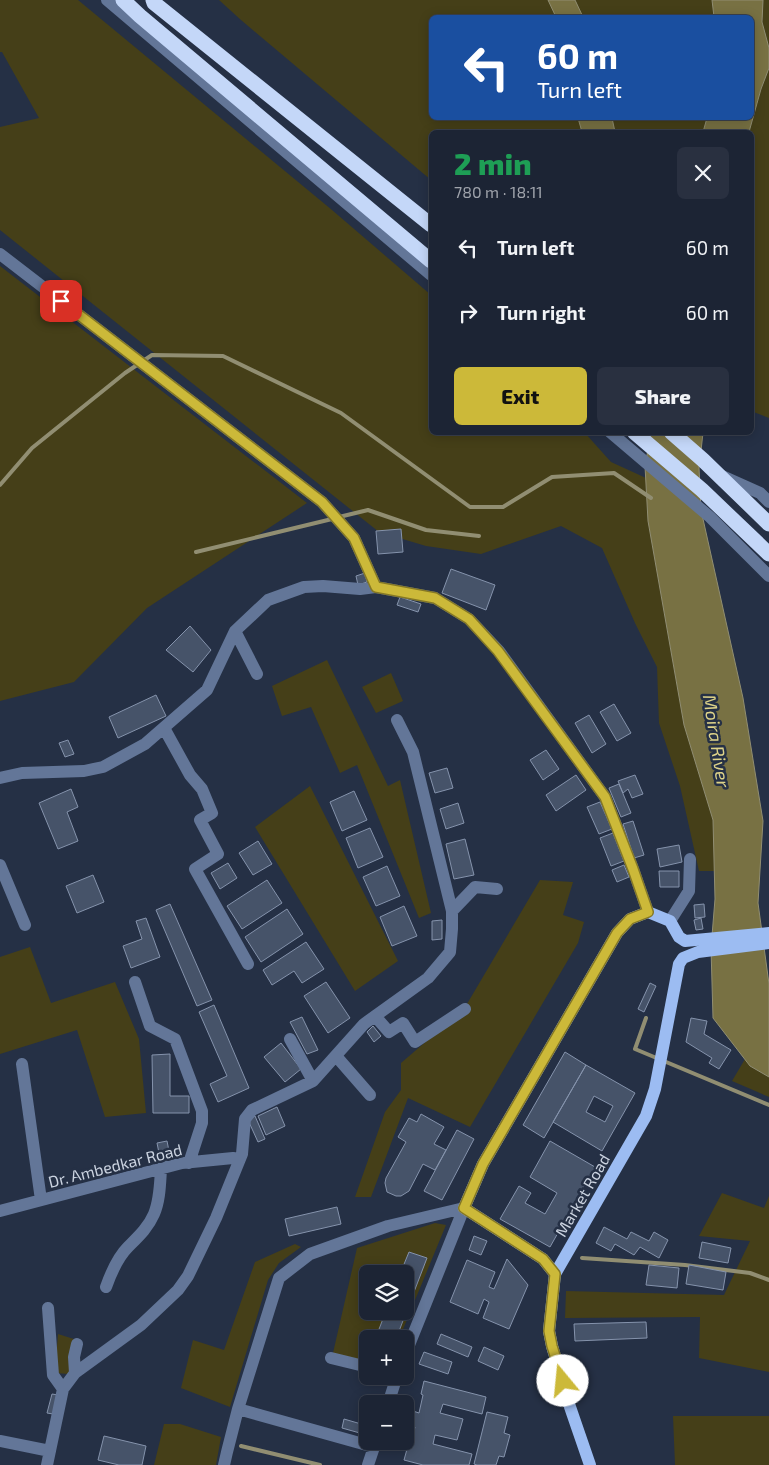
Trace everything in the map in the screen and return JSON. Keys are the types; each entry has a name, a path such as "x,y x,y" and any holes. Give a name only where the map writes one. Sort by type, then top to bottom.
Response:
{"highway":[{"path":"123,0 429,259"},
{"path":"153,0 154,3 429,223"},
{"path":"638,435 702,490 769,554"},
{"path":"674,435 716,472 769,524"}],"main road":[{"path":"555,1274 543,1259 464,1208 483,1164 617,933 630,919 648,912 670,921 679,937 697,946 769,943"},
{"path":"679,964 697,946 769,933"},
{"name":"Market Road","path":"590,1465 569,1404 549,1331 555,1274 646,1116 655,1089 679,964 679,937"}],"street":[{"path":"107,0 429,273"},
{"path":"0,254 322,502 354,538 376,587"},
{"path":"614,435 710,517 769,576"},
{"path":"716,472 760,493 769,502"},
{"path":"0,778 22,773 84,771 102,767 145,744 207,690 235,630 268,600 304,587 329,586 360,589 376,587 435,598 469,619 498,651 605,797 648,912"},
{"path":"235,630 257,674"},
{"path":"48,1465 63,1389 75,1373 141,1325 178,1290 188,1276 216,1218 242,1154 245,1119 252,1110 313,1081 364,1024 428,978 450,952 452,911 413,752 397,720"},
{"path":"164,728 190,775 202,790 212,813 200,820 218,854 195,868 248,964"},
{"path":"670,921 689,891 690,859"},
{"path":"0,865 24,925"},
{"path":"452,911 475,887 497,889"},
{"path":"135,982 150,1026 175,1039 202,1110 202,1123 189,1163"},
{"path":"375,1016 389,1032 403,1023 415,1042 465,1009"},
{"path":"290,1038 313,1081"},
{"path":"336,1056 370,1095"},
{"path":"22,1064 40,1200"},
{"name":"Dr. Ambedkar Road","path":"0,1211 189,1163 233,1158 240,1159"},
{"path":"106,1287 114,1265 145,1230 154,1214 160,1194 162,1169"},
{"path":"414,1333 464,1208"},
{"path":"224,1465 238,1409 279,1278 310,1254 388,1226 464,1208"},
{"path":"48,1308 53,1375 63,1389"},
{"path":"75,1373 74,1357 77,1344"},
{"path":"332,1358 359,1365"},
{"path":"238,1409 359,1440"},
{"path":"0,1441 50,1451"},
{"path":"368,1465 373,1450"}],"shaded area":[{"path":"0,0 78,0 332,210 429,293 429,435 587,435 611,462 646,478 648,521 684,725 713,820 715,871 699,871 680,786 659,723 657,667 635,623 602,548 561,526 481,554 426,546 379,532 0,230 0,127 39,118 2,52 0,52"},
{"path":"219,0 712,0 714,15 429,15 429,120 706,120 704,130 429,130 429,178"},
{"path":"763,0 769,0 769,48 762,22"},
{"path":"769,68 769,418 754,412 754,130 750,130 752,120 754,120 761,89"},
{"path":"0,266 307,503 147,608 74,682 0,701"},
{"path":"327,660 388,786 400,780 431,913 419,918 357,765 340,773 311,707 282,716 272,686"},
{"path":"391,673 403,701 376,713 362,687"},
{"path":"310,786 398,961 355,991 255,827"},
{"path":"540,880 573,882 563,915 584,922 578,943 470,1127 408,1098 371,1197 355,1197 385,1112 401,1090 401,1063 464,1009"},
{"path":"30,947 51,1003 115,982 139,1039 146,1113 105,1117 77,1030 0,1054 0,957"},
{"path":"745,1059 750,1066 769,1077 769,1097 732,1081"},
{"path":"722,1193 764,1208 769,1196 769,1372 699,1358 700,1317 565,1318 566,1291 724,1295 750,1241 699,1236"},
{"path":"435,1223 446,1225 414,1303 414,1265 359,1265 359,1320 407,1320 403,1330 359,1330 359,1361 333,1353 357,1248"},
{"path":"295,1244 301,1247 279,1263 268,1280 230,1407 181,1388 193,1340 224,1350 255,1262"},
{"path":"58,1334 77,1340 69,1374 55,1373"},
{"path":"673,1416 769,1416 769,1465 675,1465"},
{"path":"164,1424 180,1424 221,1437 216,1465 154,1465"}],"water":[{"path":"548,0 575,0 582,15 555,15"},
{"path":"712,0 763,0 762,22 769,48 769,68 754,114 754,15 714,15"},
{"path":"579,120 612,120 615,130 581,130"},
{"path":"706,120 752,120 750,130 704,130"},
{"name":"Moira River","path":"651,435 703,435 699,468 701,510 743,698 763,821 758,903 769,984 769,1077 750,1066 713,1018 711,948 715,899 713,820 684,725 648,521 645,466"}],"building":[{"path":"401,529 403,552 378,554 376,531"},
{"path":"451,569 495,585 486,610 442,593"},
{"path":"365,573 367,582 358,585 356,576"},
{"path":"400,597 421,604 418,612 397,605"},
{"path":"190,626 211,650 193,672 166,650"},
{"path":"156,695 166,716 118,738 109,717"},
{"path":"614,704 631,733 617,741 600,712"},
{"path":"589,715 606,744 592,753 575,723"},
{"path":"68,740 74,754 65,757 59,743"},
{"path":"546,750 559,769 543,780 530,760"},
{"path":"447,768 453,788 435,793 429,773"},
{"path":"576,775 586,790 556,811 546,795"},
{"path":"635,775 643,794 632,798 628,789 623,793 618,781"},
{"path":"619,784 631,813 621,817 609,788"},
{"path":"71,789 78,807 67,812 78,841 58,849 39,803"},
{"path":"354,791 367,820 342,831 330,802"},
{"path":"600,802 612,829 599,834 587,807"},
{"path":"458,803 464,823 446,829 440,809"},
{"path":"633,821 644,855 634,858 623,824"},
{"path":"370,828 383,857 358,868 346,838"},
{"path":"613,833 624,861 611,866 600,838"},
{"path":"465,839 474,875 454,879 446,844"},
{"path":"258,841 272,864 253,875 239,853"},
{"path":"679,845 682,862 660,867 657,849"},
{"path":"228,863 237,878 220,889 211,873"},
{"path":"624,865 629,877 617,882 612,870"},
{"path":"387,866 400,896 376,906 363,877"},
{"path":"659,871 679,871 679,887 660,887"},
{"path":"93,875 104,902 77,913 66,886"},
{"path":"267,880 282,903 242,929 227,906"},
{"path":"170,904 212,1000 197,1006 156,910"},
{"path":"704,904 705,917 695,918 694,905"},
{"path":"404,906 417,936 392,946 380,917"},
{"path":"287,909 303,934 261,962 245,937"},
{"path":"146,918 160,957 131,968 123,946 142,939 136,921"},
{"path":"701,918 703,929 696,930 694,920"},
{"path":"442,920 442,939 432,940 432,921"},
{"path":"306,942 324,969 302,983 294,971 272,985 263,970"},
{"path":"326,982 350,1018 328,1033 304,996"},
{"path":"650,983 656,986 644,1012 638,1009"},
{"path":"214,1005 249,1088 218,1102 210,1084 227,1076 199,1012"},
{"path":"302,1017 318,1050 307,1054 290,1022"},
{"path":"691,1018 707,1021 704,1034 731,1050 719,1069 709,1063 712,1058 686,1042"},
{"path":"373,1026 381,1036 374,1042 367,1032"},
{"path":"281,1043 301,1069 285,1082 264,1057"},
{"path":"565,1052 586,1065 544,1138 523,1125"},
{"path":"170,1054 170,1096 189,1096 189,1113 153,1113 152,1055"},
{"path":"586,1065 635,1093 602,1151 553,1122","holes":["594,1096 613,1106 605,1122 586,1112"]},
{"path":"277,1107 285,1126 266,1135 258,1116"},
{"path":"421,1114 444,1127 434,1144 446,1150 435,1170 423,1164 409,1191 401,1196 396,1196 387,1192 385,1183 406,1142 398,1137 409,1118 417,1122"},
{"path":"255,1116 265,1139 258,1142 248,1120"},
{"path":"457,1130 474,1139 442,1200 424,1191"},
{"path":"167,1141 171,1161 161,1163 157,1143"},
{"path":"550,1141 595,1167 550,1247 500,1219 519,1186 531,1193 525,1203 545,1214 557,1193 530,1177"},
{"path":"337,1207 341,1224 289,1236 285,1219"},
{"path":"604,1227 627,1239 631,1232 649,1241 654,1232 668,1240 659,1258 640,1247 634,1255 615,1244 611,1251 596,1243"},
{"path":"474,1236 487,1241 481,1255 469,1250"},
{"path":"702,1242 731,1248 728,1263 699,1258"},
{"path":"409,1252 427,1258 414,1292 414,1265 404,1265"},
{"path":"507,1259 528,1285 509,1329 483,1318 489,1302 484,1299 478,1314 450,1302 467,1260 495,1272 489,1287 494,1289"},
{"path":"649,1265 679,1268 677,1288 646,1285"},
{"path":"689,1265 726,1272 723,1290 686,1284"},
{"path":"383,1320 403,1320 399,1330 379,1330"},
{"path":"646,1322 647,1338 575,1341 574,1324"},
{"path":"441,1334 472,1347 468,1357 437,1344"},
{"path":"484,1347 504,1356 498,1370 478,1361"},
{"path":"424,1352 452,1362 448,1374 419,1364"},
{"path":"424,1381 486,1397 482,1414 443,1404 440,1413 463,1419 457,1440 435,1435 433,1444 472,1454 469,1465 423,1465 404,1460 407,1450 414,1450 414,1411 419,1413 423,1395 421,1394"},
{"path":"52,1394 58,1395 53,1414 47,1413"},
{"path":"487,1412 508,1417 504,1433 510,1435 504,1457 499,1456 496,1465 477,1465 474,1464"},
{"path":"344,1419 359,1423 359,1433 342,1428"},
{"path":"104,1436 146,1446 142,1465 119,1465 98,1460"}],"waterway":[{"path":"0,485 32,448 125,373 152,355 223,356 341,413 470,507 503,507 552,477 614,473 651,498"},
{"path":"339,517 368,510 426,530 479,536"},
{"path":"196,552 332,519"},
{"path":"646,1018 635,1049 769,1105"},
{"path":"582,1258 685,1265 750,1273 769,1280"},
{"path":"241,1446 320,1465"}],"route":[{"path":"61,301 322,502 354,538 376,587 435,598 469,619 498,651 605,797 648,912 630,919 617,933 483,1164 464,1208 543,1259 555,1274 549,1331 563,1381"}]}
